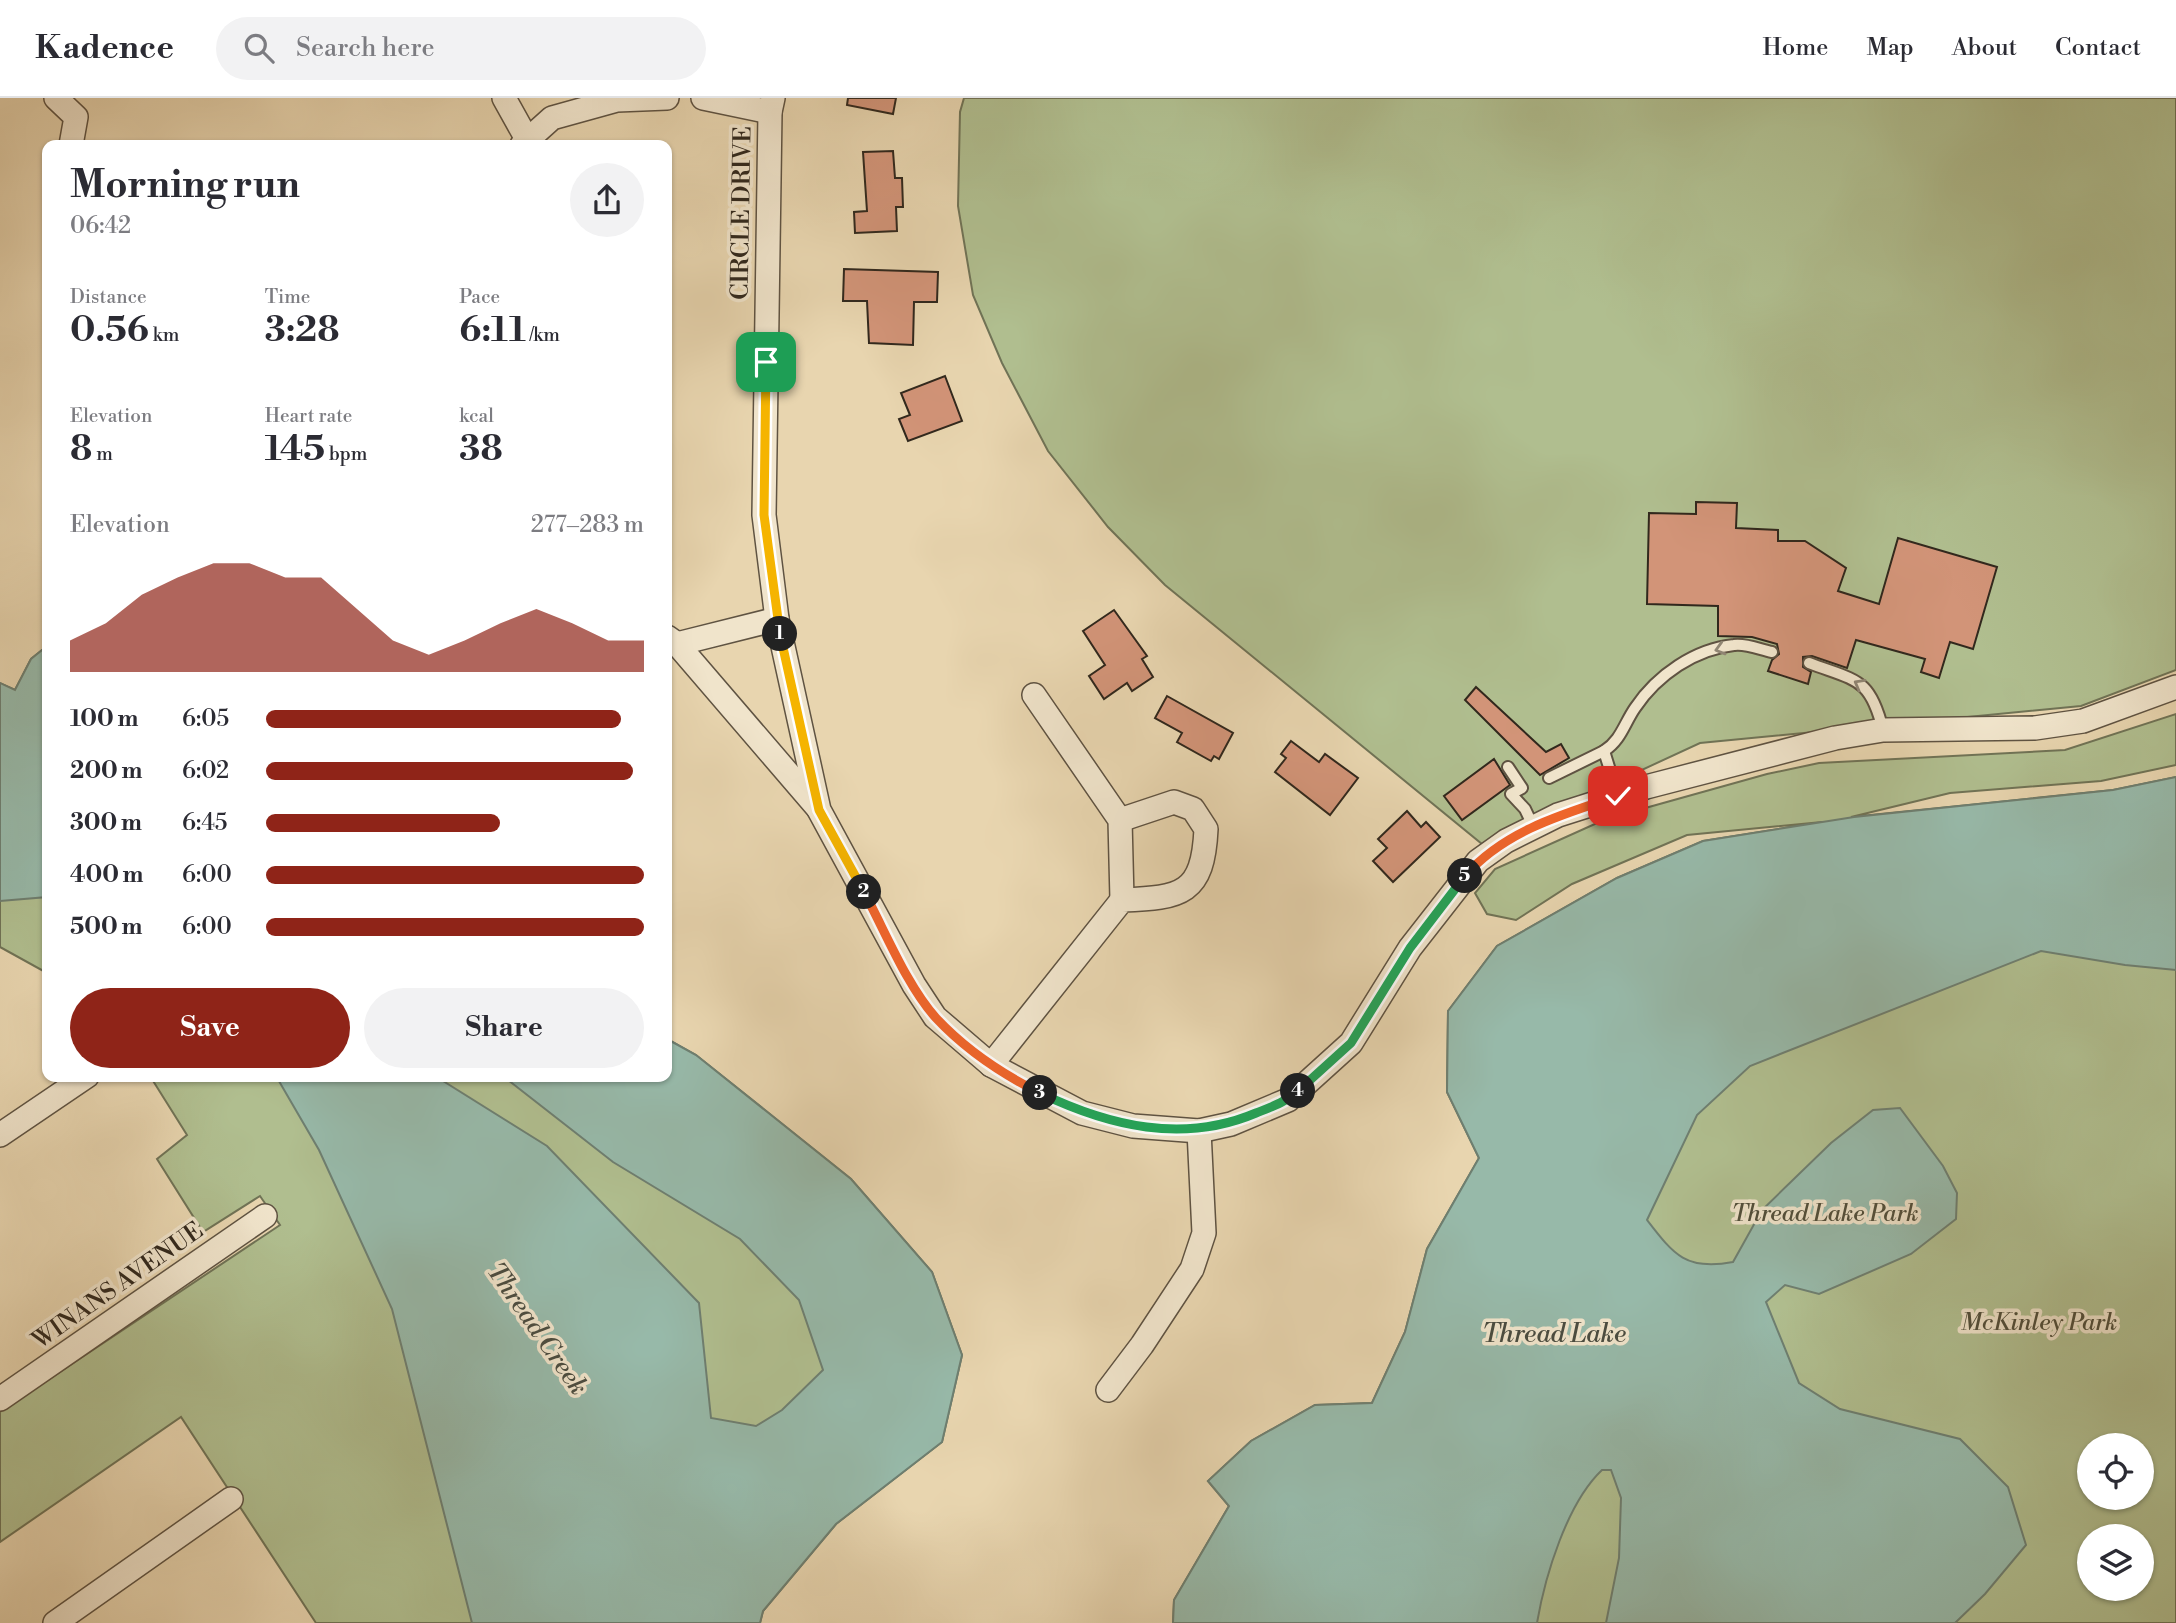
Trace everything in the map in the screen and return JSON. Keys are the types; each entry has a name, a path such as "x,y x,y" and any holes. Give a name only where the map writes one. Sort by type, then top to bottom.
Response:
{"street":[{"path":"56,98 80,107 72,140"},
{"path":"503,98 524,140"},
{"path":"528,140 552,117 617,100 667,98"},
{"path":"702,98 771,105"},
{"name":"CIRCLE DRIVE","path":"771,105 764,515 776,619 819,810 914,985 935,1017 991,1065 1082,1114 1133,1126 1199,1131 1231,1124 1288,1100 1351,1043 1410,948 1478,861 1506,841 1559,815 1618,796 1835,738 1883,730 2035,728 2083,721 2176,687"},
{"path":"776,619 672,641 819,810"},
{"path":"991,1065 1122,900 1120,820 1034,695"},
{"path":"1120,820 1174,802 1193,809 1206,828 1200,871 1190,884 1166,898 1122,900"},
{"path":"0,1135 78,1082"},
{"path":"1108,1390 1142,1345 1192,1269 1204,1233 1199,1131"},
{"name":"WINANS AVENUE","path":"0,1399 265,1216"},
{"path":"55,1623 231,1499"}],"lane":[{"path":"1549,778 1617,743 1636,706 1688,658 1736,644 1772,652"},
{"path":"1809,663 1869,689 1876,702 1883,730"},
{"path":"1604,751 1618,796"},
{"path":"1508,767 1522,788 1511,794 1525,808 1534,828"}],"green space":[{"path":"964,98 2176,98 2176,670 2081,706 1700,743 1482,844 1165,585 1108,527 1048,451 1002,363 973,295 958,206 960,112"},
{"path":"42,650 42,970 0,947 0,683 15,690 31,659"},
{"name":"Thread Lake","path":"2176,714 2176,765 2101,781 1950,793 1851,817 2113,790 2176,777 2176,1623 1173,1623 1174,1600 1229,1506 1208,1481 1251,1441 1315,1405 1372,1403 1405,1332 1427,1249 1479,1158 1447,1092 1448,1011 1497,946 1617,878 1703,841 1822,822 1687,835 1572,884 1516,920 1487,914 1475,893 1495,869 1606,819 1767,774 1819,763 2065,750"},
{"path":"672,1042 696,1055 851,1179 932,1272 962,1355 942,1442 836,1524 763,1611 760,1623 316,1623 181,1417 0,1542 0,1412 280,1225 260,1196 203,1232 157,1159 187,1135 154,1082 672,1082"}],"water":[{"path":"42,650 42,897 0,901 0,683 15,690 31,659"},
{"name":"Thread Lake","path":"2176,777 2176,970 2125,965 2041,951 1750,1066 1697,1115 1647,1220 1665,1243 1682,1258 1704,1264 1733,1262 1762,1210 1831,1143 1873,1110 1900,1108 1943,1166 1957,1193 1956,1219 1911,1254 1819,1294 1785,1285 1766,1302 1799,1383 1840,1409 1960,1439 2008,1487 2026,1545 1985,1594 1955,1623 1606,1623 1619,1558 1621,1498 1611,1470 1602,1470 1578,1501 1559,1541 1537,1623 1173,1623 1174,1600 1229,1506 1208,1481 1251,1441 1315,1405 1372,1403 1405,1332 1427,1249 1479,1158 1447,1092 1448,1011 1497,946 1617,878 1703,841 1854,817 2113,790"},
{"name":"Thread Creek","path":"672,1042 696,1055 851,1179 932,1272 962,1355 942,1442 836,1524 763,1611 760,1623 472,1623 392,1309 319,1150 279,1082 445,1082 547,1146 699,1303 711,1418 756,1426 782,1410 823,1370 799,1300 740,1239 613,1162 511,1082 672,1082"}],"building":[{"path":"848,98 896,98 893,114 847,105"},
{"path":"893,151 895,178 902,178 903,207 896,207 897,231 855,233 854,212 867,211 863,152"},
{"path":"844,269 938,272 937,302 914,302 913,345 869,343 867,301 843,301"},
{"path":"945,376 962,421 908,441 899,419 910,415 901,393"},
{"path":"1696,502 1737,503 1736,528 1778,530 1778,541 1805,541 1846,568 1838,591 1879,604 1898,538 1997,567 1973,649 1950,642 1939,678 1921,672 1925,659 1856,640 1847,668 1812,656 1803,657 1803,667 1811,672 1808,684 1768,671 1772,660 1779,654 1777,644 1752,637 1718,636 1718,606 1647,604 1649,513 1696,514"},
{"path":"1114,610 1147,656 1142,659 1153,677 1132,691 1127,683 1104,699 1089,676 1105,665 1083,631"},
{"path":"1476,687 1546,752 1561,744 1569,758 1540,775 1465,700"},
{"path":"1167,696 1233,733 1219,759 1214,756 1211,761 1177,742 1182,733 1155,718"},
{"path":"1291,741 1319,762 1325,754 1358,778 1330,815 1275,772 1286,758 1281,754"},
{"path":"1494,759 1510,785 1462,820 1444,796"},
{"path":"1407,811 1421,827 1426,822 1440,837 1393,882 1373,861 1387,848 1378,839"}],"route":[{"path":"766,362 764,515 776,619 819,810 914,985 935,1017 991,1065 1037,1092 1082,1114 1133,1126 1199,1131 1231,1124 1288,1100 1351,1043 1410,948 1447,897 1478,861 1506,841 1559,815 1618,796"}],"park label":[{"name":"Thread Lake Park","path":"1825,1214"},
{"name":"McKinley Park","path":"2039,1323"}]}
